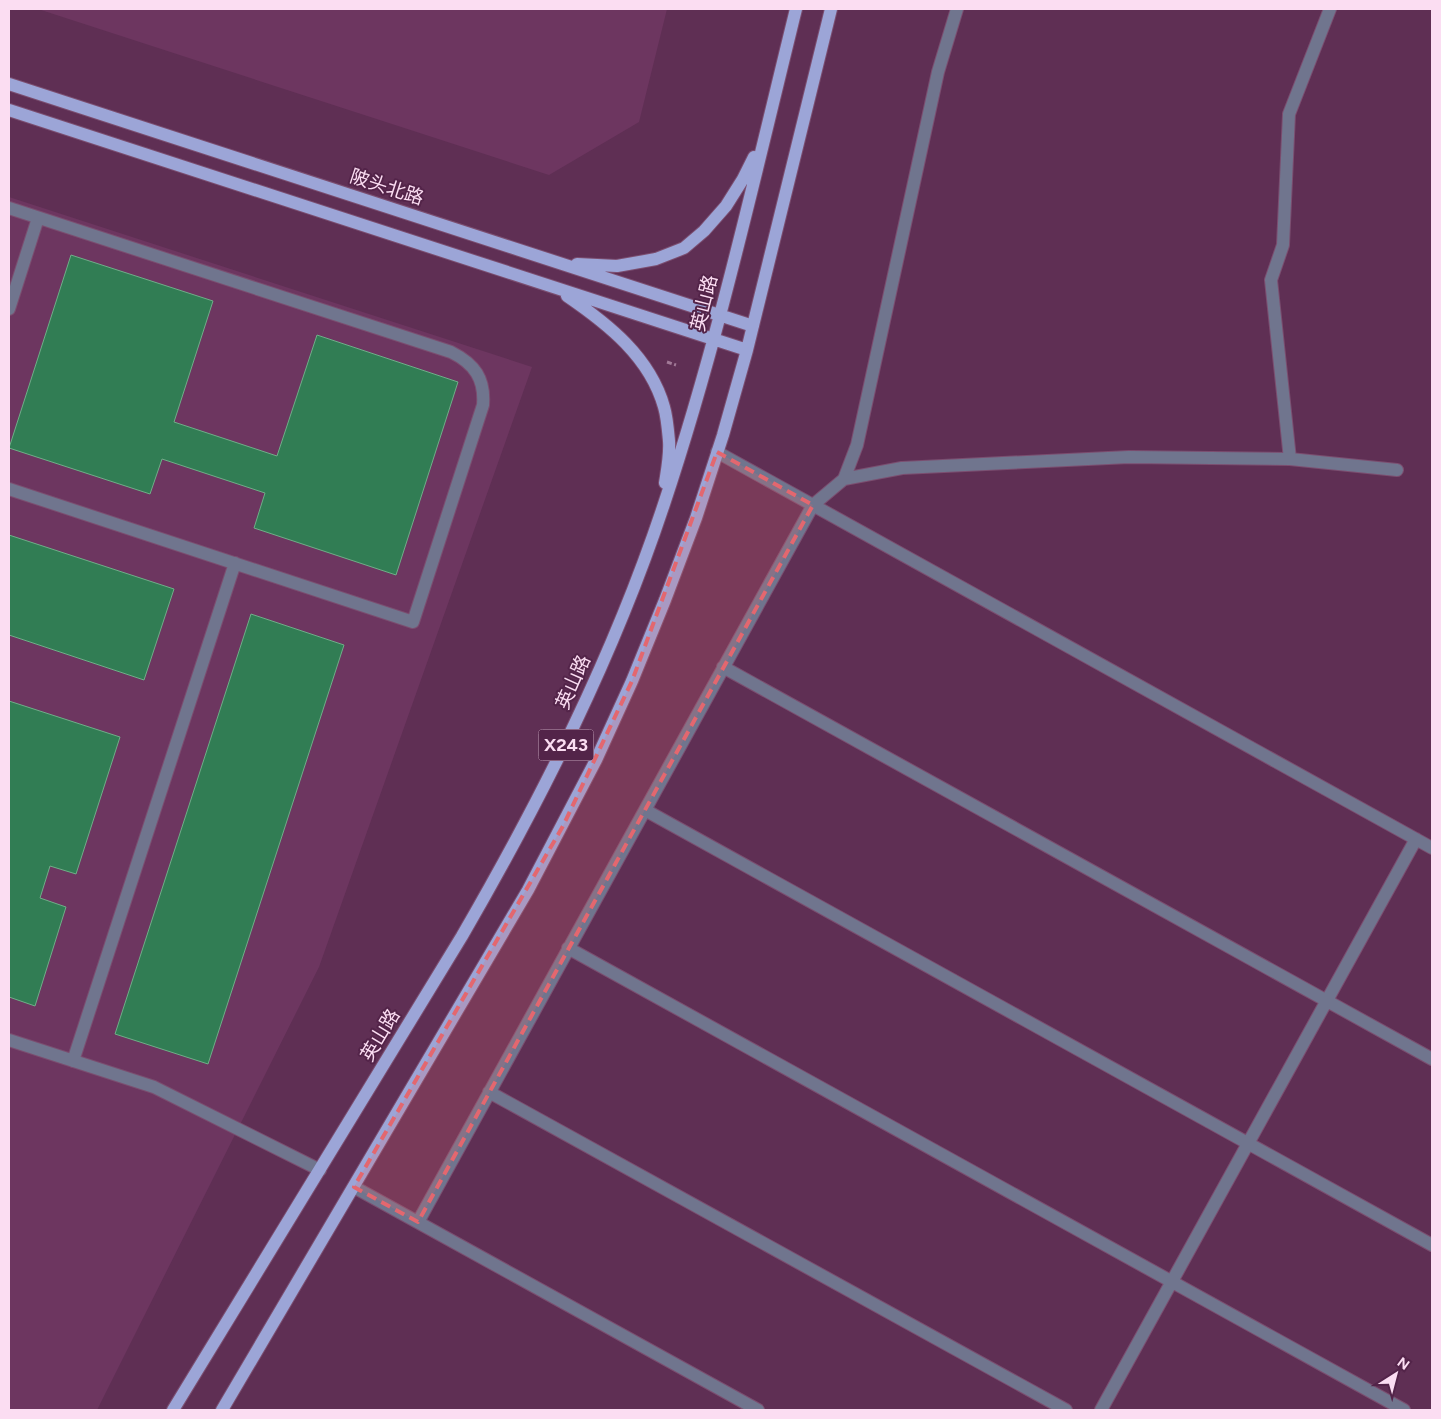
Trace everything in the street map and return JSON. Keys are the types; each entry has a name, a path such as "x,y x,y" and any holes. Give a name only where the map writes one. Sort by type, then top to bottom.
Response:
{"main road":[{"name":"英山路","path":"173,1410 499,874 565,746 601,667 634,588 690,425 714,340 796,9"},
{"name":"X243","path":"222,1410 528,890 596,760 632,681 696,518 717,452 747,350 831,9"},
{"name":"陂头北路","path":"9,84 753,326"},
{"path":"9,110 747,350"},
{"path":"563,264 617,266 656,259 684,248 704,231 726,206 743,179 765,133"},
{"path":"555,288 597,317 629,345 653,379 664,407 669,443 663,507"}],"street":[{"path":"418,1222 813,505 844,479 857,445 938,72 957,9"},
{"path":"1290,460 1271,280 1283,245 1289,114 1330,9"},
{"path":"9,208 451,352 462,357 478,374 484,394 483,405 413,622 9,489"},
{"path":"9,309 38,218"},
{"path":"717,452 1432,848"},
{"path":"844,479 902,468 1129,457 1290,460 1397,470"},
{"path":"73,1061 235,563"},
{"path":"724,667 1432,1059"},
{"path":"645,810 1432,1245"},
{"path":"1101,1410 1416,838"},
{"path":"568,948 1404,1410"},
{"path":"9,1040 154,1087 320,1170"},
{"path":"489,1092 1066,1410"},
{"path":"354,1187 758,1410"}],"highlighted area":[{"path":"717,452 813,505 418,1222 354,1187 563,826 632,681"}],"shaded area":[{"path":"38,9 667,9 639,122 549,175"},
{"path":"9,197 532,367 319,967 97,1410 9,1410"}],"building":[{"path":"71,255 213,301 174,422 277,456 317,335 458,382 396,575 254,528 265,493 162,459 150,494 9,448"},
{"path":"9,535 174,589 144,680 9,635"},
{"path":"251,614 344,645 208,1064 115,1034"},
{"path":"9,701 120,737 76,874 50,866 40,898 66,907 35,1006 9,997"}]}
